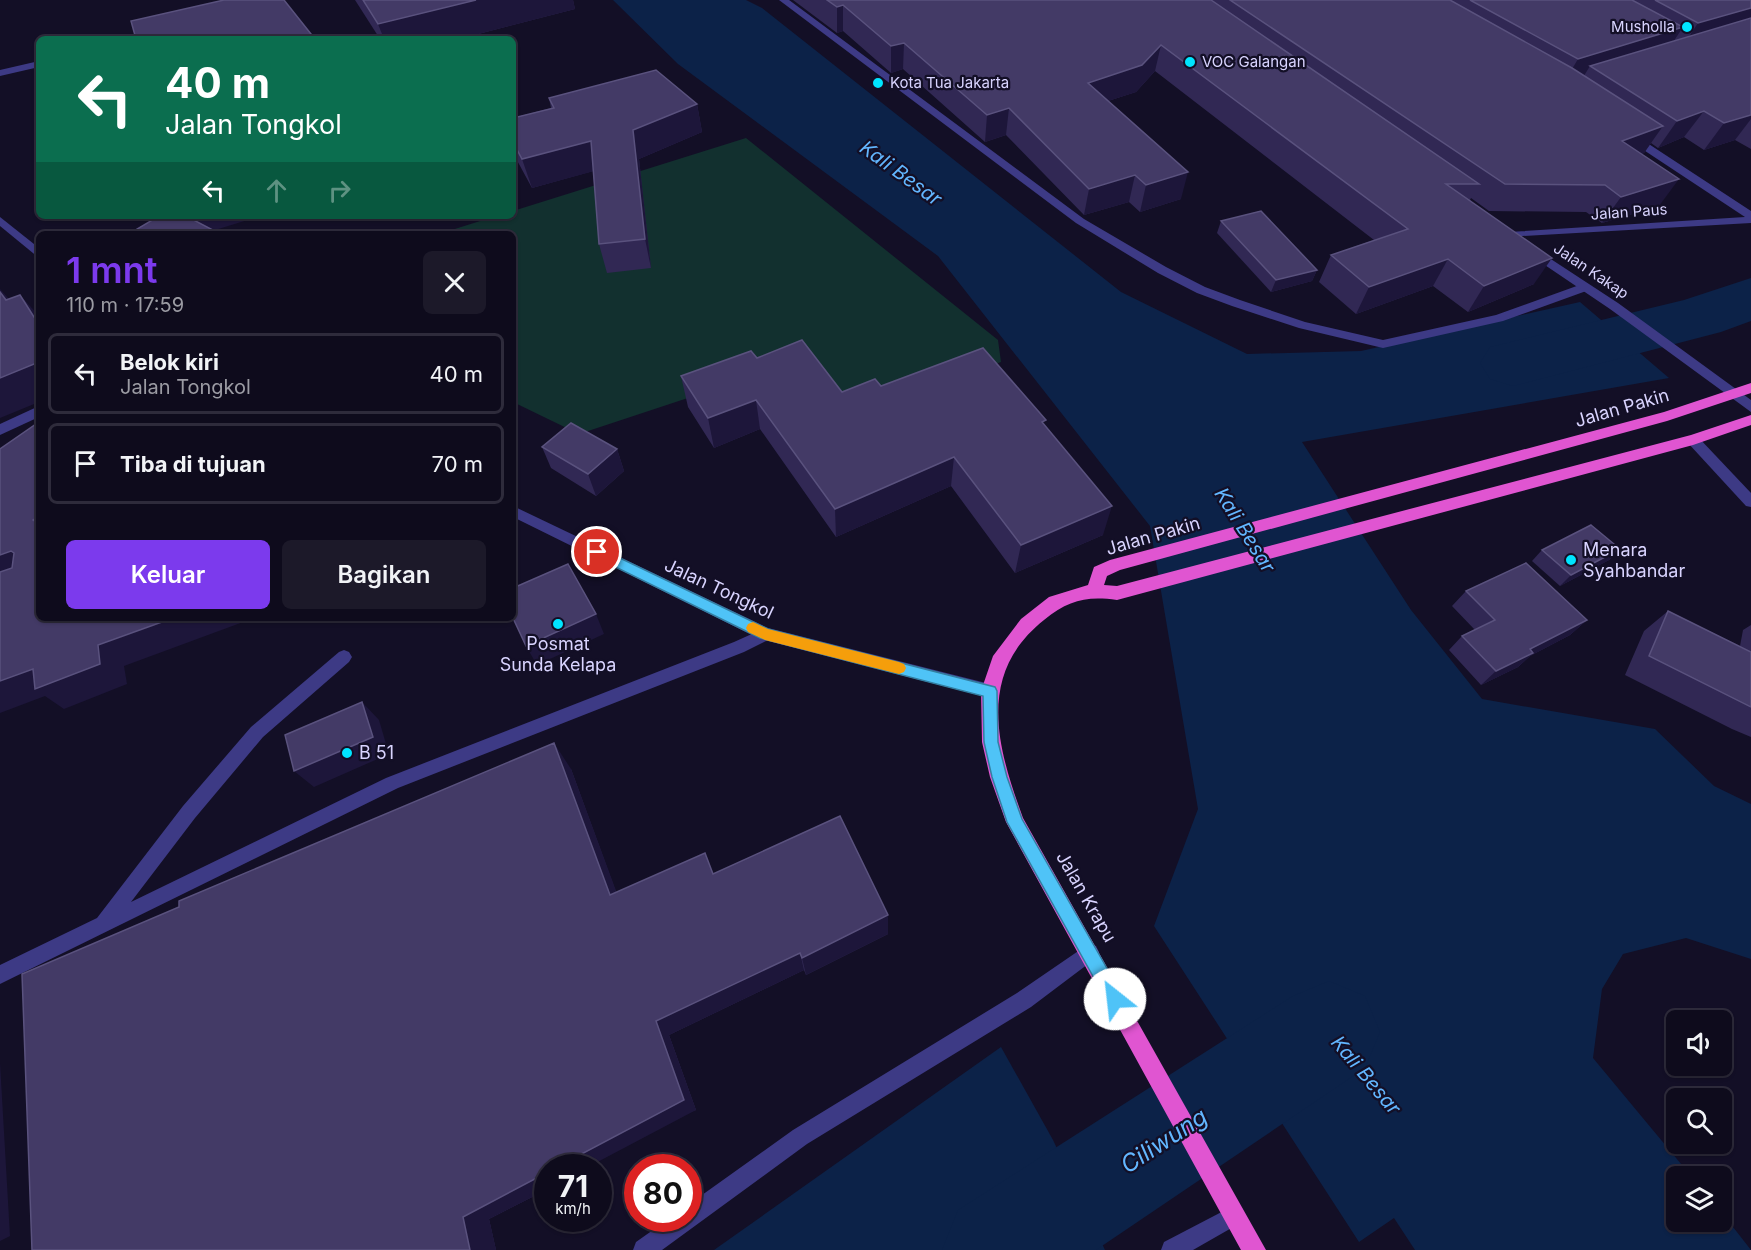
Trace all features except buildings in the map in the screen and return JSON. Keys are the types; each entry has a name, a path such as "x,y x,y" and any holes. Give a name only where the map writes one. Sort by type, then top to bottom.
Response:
{"highway":[{"name":"Jalan Pakin","path":"1094,590 1100,572 1116,565 1346,505 1667,416 1751,388"},
{"path":"1094,590 1117,593 1693,440 1751,420"},
{"name":"Jalan Krapu","path":"1094,590 1055,602 1027,624 1001,656 990,691 991,742 999,777 1015,822 1090,952 1254,1250"}],"street":[{"path":"783,0 1080,221 1162,270 1201,290 1236,303 1303,325 1383,344 1498,318 1585,287"},
{"path":"0,73 36,65"},
{"path":"1621,130 1751,218"},
{"name":"Jalan Paus","path":"1504,232 1751,218"},
{"path":"0,220 36,251"},
{"name":"Jalan Kakap","path":"1504,232 1614,306 1751,407"},
{"path":"0,430 36,412"},
{"path":"1693,440 1751,502"},
{"name":"Jalan Tongkol","path":"516,512 765,634 990,691"},
{"path":"0,975 392,783 739,647 765,634"},
{"path":"102,924 189,812 257,732 344,657"},
{"path":"702,1208 800,1137 1024,1000 1090,952"},
{"path":"1172,1250 1230,1206"},
{"path":"644,1250 669,1232"}],"green space":[{"path":"746,138 998,340 1001,362 971,372 924,393 706,392 579,434 516,403 516,231 448,231 486,219 516,219 516,210"}],"water":[{"name":"Kali Besar","path":"613,0 746,0 762,8 1121,292 1247,354 1361,351 1580,302 1669,378 1302,442 1411,610 1482,699 1655,729 1714,786 1751,804 1751,959 1686,938 1623,954 1602,989 1593,1058 1666,1146 1666,1154 1673,1154 1683,1166 1666,1166 1666,1232 1732,1232 1732,1226 1751,1250 1415,1250 1394,1218 1359,1242 1154,926 1198,809 1150,526 938,256 678,64"},
{"path":"1001,1047 1053,1140 1105,1250 714,1250"}],"waterway":[{"path":"1513,363 1699,317 1751,298"},
{"name":"Ciliwung","path":"998,1250 1329,1032"}],"slow traffic":[{"path":"753,628 765,634 899,668"}],"place":[{"name":"Musholla","path":"1687,27"},
{"name":"VOC Galangan","path":"1190,62"},
{"name":"Kota Tua Jakarta","path":"878,83"},
{"name":"Menara Syahbandar","path":"1571,560"},
{"name":"Posmat Sunda Kelapa","path":"558,624"},
{"name":"B 51","path":"347,753"}],"route":[{"path":"597,552 765,634 990,691 991,742 999,777 1015,822 1115,999"}]}
